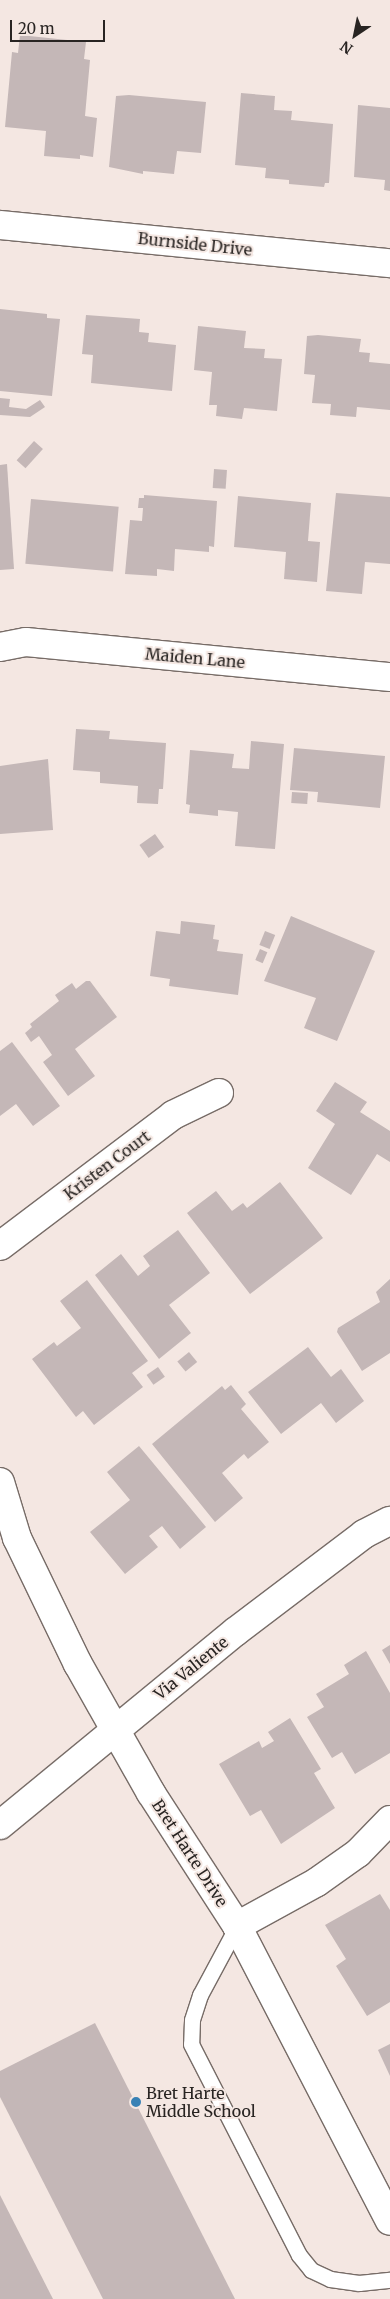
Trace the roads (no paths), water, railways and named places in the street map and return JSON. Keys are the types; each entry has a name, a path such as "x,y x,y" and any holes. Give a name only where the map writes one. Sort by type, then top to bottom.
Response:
{"street":[{"name":"Burnside Drive","path":"0,225 390,263"},
{"name":"Maiden Lane","path":"0,647 26,642 390,677"},
{"name":"Kristen Court","path":"0,1246 173,1115 220,1094"},
{"name":"Bret Harte Drive","path":"0,1482 17,1538 78,1664 115,1730 237,1926 390,2220"},
{"name":"Via Valiente","path":"0,1825 243,1626 364,1534 390,1521"},
{"path":"237,1926 318,1882 358,1853 390,1820"}],"lane":[{"path":"237,1926 200,1995 192,2020 191,2044 299,2255 311,2270 330,2279 359,2284 390,2280"}],"place":[{"name":"Bret Harte Middle School","path":"136,2102"}]}
